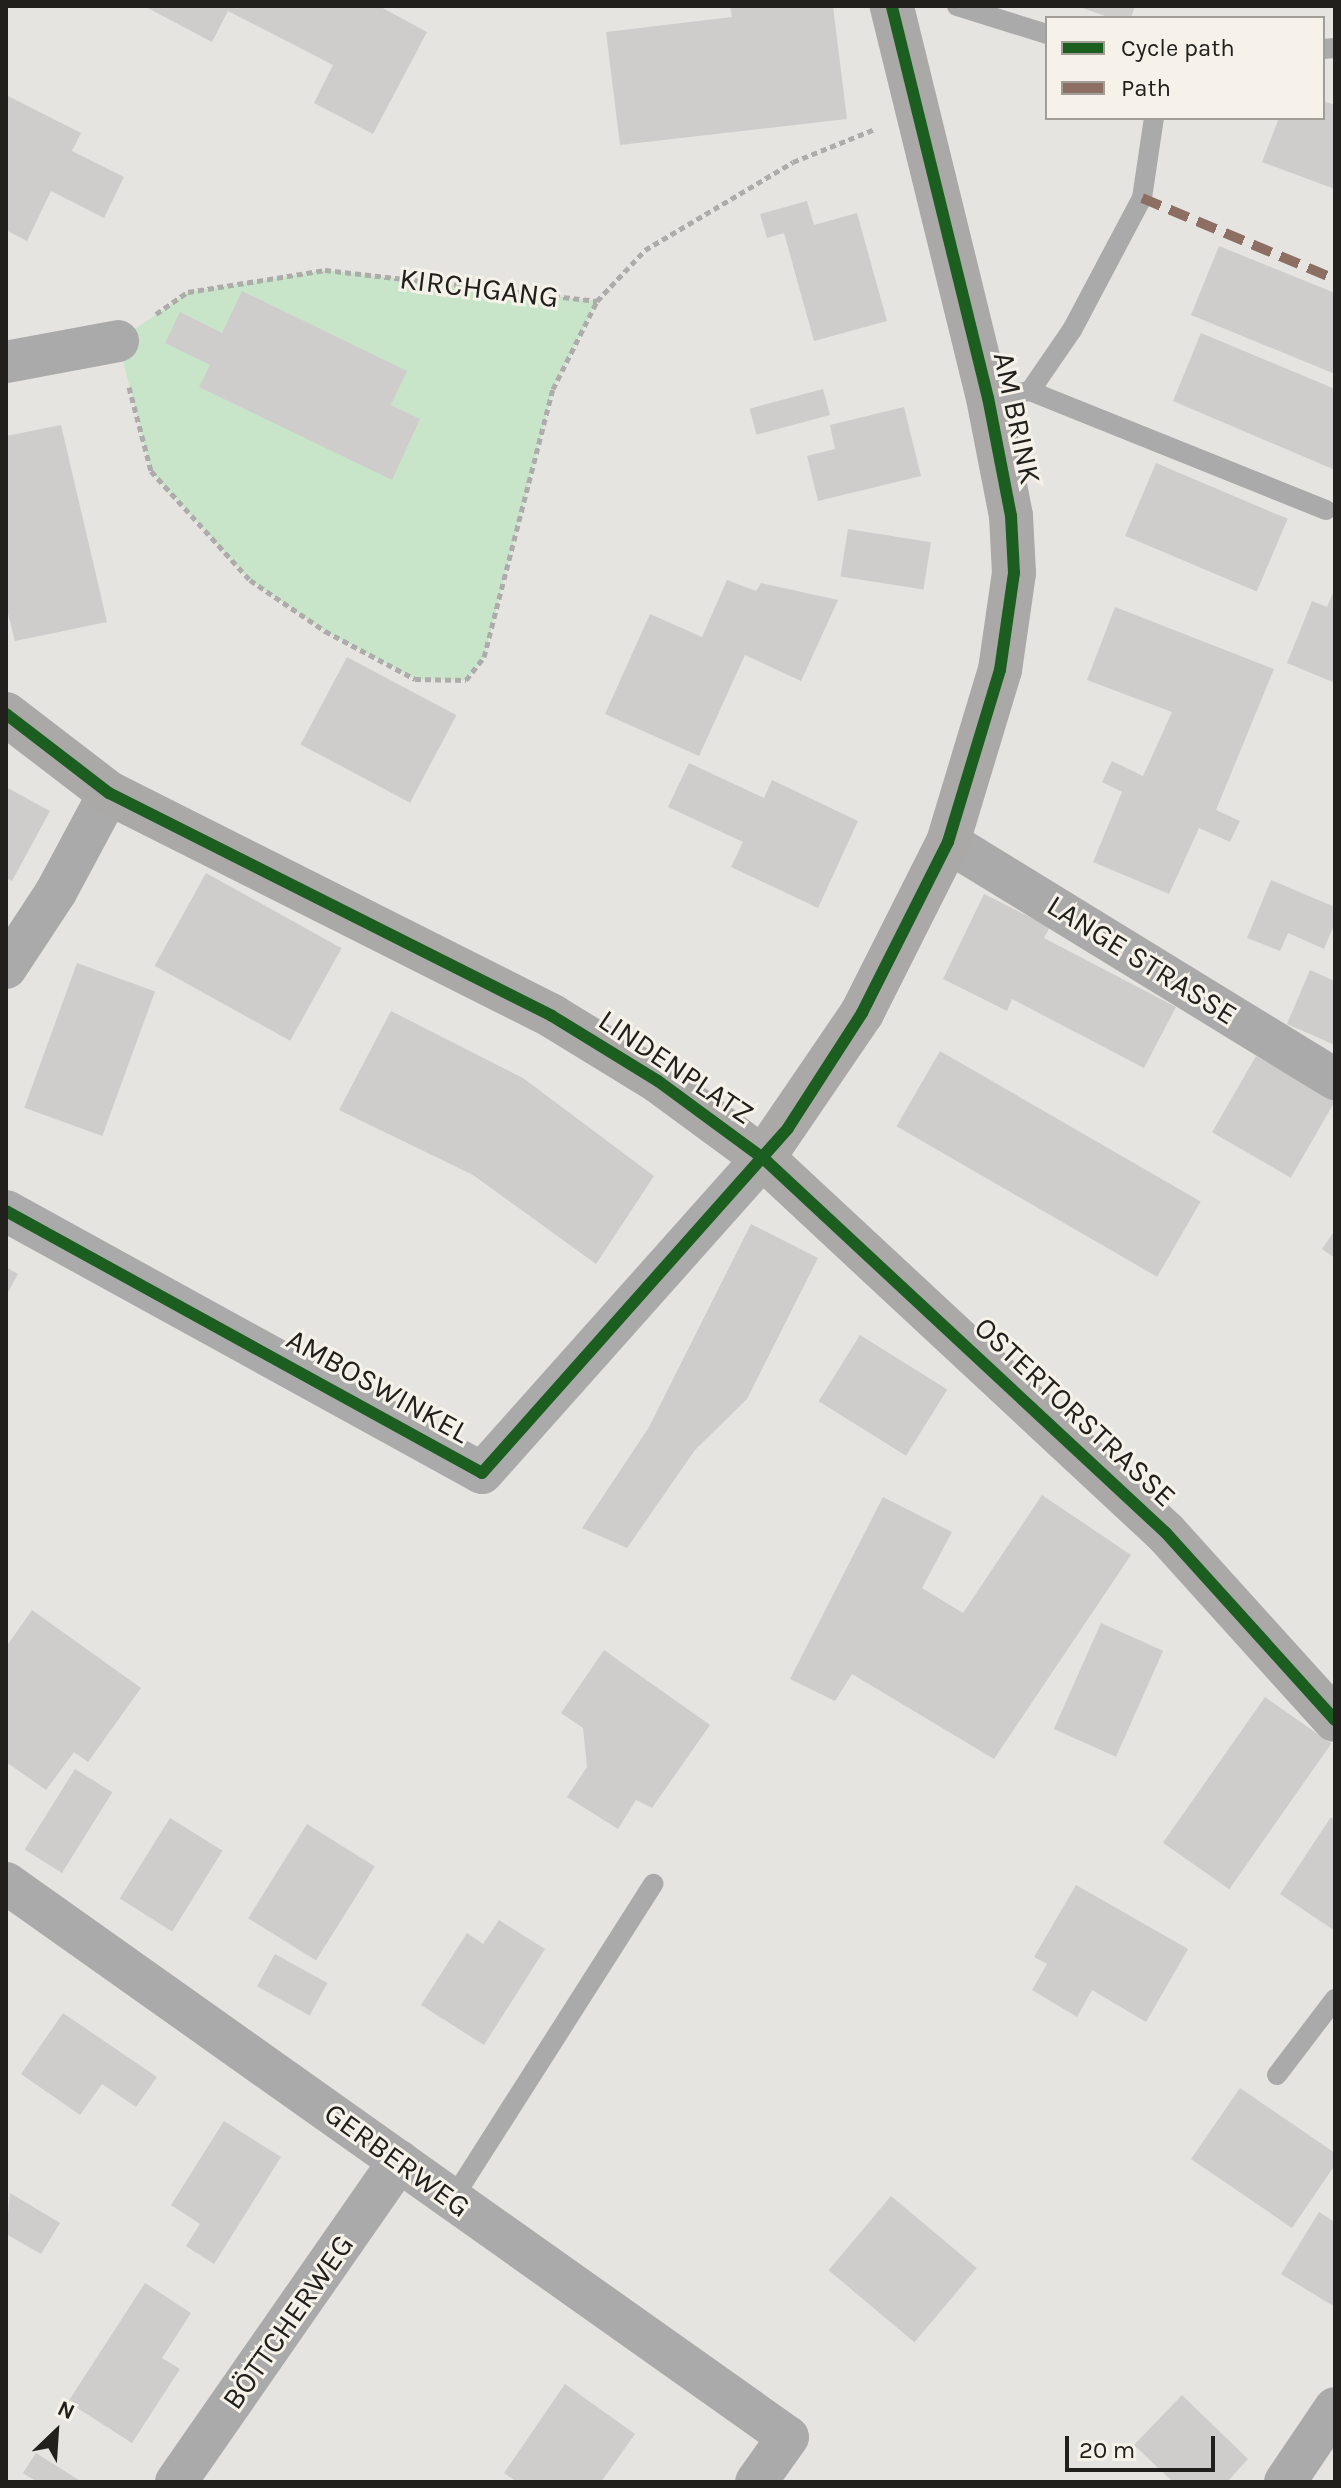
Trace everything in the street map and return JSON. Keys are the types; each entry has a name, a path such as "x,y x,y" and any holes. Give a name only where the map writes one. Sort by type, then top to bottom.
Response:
{"street":[{"name":"AM BRINK","path":"892,6 988,398 1011,516 1014,573 1000,670 948,842"},
{"path":"6,362 118,341"},
{"name":"LINDENPLATZ","path":"6,714 109,793 272,880 552,1016 658,1081 763,1158 862,1013 948,842"},
{"path":"6,968 56,892 109,793"},
{"name":"LANGE STRASSE","path":"948,842 1335,1079"},
{"name":"AMBOSWINKEL","path":"6,1211 482,1473 763,1158"},
{"name":"OSTERTORSTRASSE","path":"763,1158 1166,1533 1335,1720"},
{"name":"GERBERWEG","path":"10,1895 399,2161 788,2437 756,2482"},
{"name":"BÖTTCHERWEG","path":"176,2482 399,2161"},
{"path":"1285,2482 1335,2408"}],"lane":[{"path":"957,6 1045,33"},
{"name":"AM BRINK","path":"988,398 1030,391 1072,330 1142,198 1154,120"},
{"path":"1030,391 1326,510"},
{"path":"452,2200 653,1884"},
{"path":"1277,2075 1335,1999"}],"path":[{"path":"118,341 151,471 250,580 325,631 415,679 466,680 484,657 553,389 597,301"}],"green space":[{"path":"325,270 597,301 553,389 484,657 466,680 415,679 325,631 250,580 151,471 118,341 188,292"}],"building":[{"path":"144,6 379,6 427,32 373,134 314,103 333,65 228,11 212,42"},
{"path":"730,6 833,6 847,119 620,145 606,32 732,17"},
{"path":"1077,6 1135,6 1132,16 1105,16"},
{"path":"6,95 81,133 72,151 124,177 104,218 51,191 27,241 6,230"},
{"path":"1325,102 1335,105 1335,189 1262,162 1278,120 1325,120"},
{"path":"807,201 814,225 857,213 887,321 814,341 784,233 767,238 760,214"},
{"path":"1219,246 1335,293 1335,374 1191,315"},
{"path":"242,291 407,371 391,405 420,419 392,480 199,387 210,365 165,343 180,312 222,333"},
{"path":"1201,333 1335,389 1335,470 1173,401"},
{"path":"823,389 830,415 757,435 750,409"},
{"path":"904,407 921,476 818,501 807,456 835,449 830,425"},
{"path":"61,425 107,622 15,641 6,606 6,436"},
{"path":"1156,463 1288,519 1257,592 1125,536"},
{"path":"848,529 931,542 923,590 840,576"},
{"path":"727,580 756,591 761,583 838,600 801,681 745,655 699,756 605,714 650,614 702,637"},
{"path":"1335,588 1335,683 1287,663 1312,601 1327,607"},
{"path":"1115,607 1274,669 1216,810 1240,821 1230,842 1199,828 1169,894 1093,862 1122,792 1102,782 1112,761 1143,776 1172,712 1087,680"},
{"path":"347,657 456,715 410,803 301,744"},
{"path":"689,763 764,798 772,780 858,821 818,908 731,867 743,842 668,807"},
{"path":"6,787 50,811 12,881 6,878"},
{"path":"206,873 342,948 290,1041 155,966"},
{"path":"1271,880 1335,907 1335,923 1324,949 1288,933 1280,951 1247,938"},
{"path":"984,894 1050,927 1044,938 1176,1007 1144,1068 1012,999 1007,1011 943,979"},
{"path":"77,963 155,991 102,1136 24,1108"},
{"path":"1310,970 1335,981 1335,1045 1287,1024"},
{"path":"391,1011 523,1078 654,1176 596,1264 473,1175 339,1110"},
{"path":"940,1051 1201,1202 1157,1277 896,1126"},
{"path":"1256,1056 1335,1102 1291,1178 1212,1132"},
{"path":"751,1224 818,1258 747,1399 695,1450 627,1548 582,1528 649,1427"},
{"path":"1335,1230 1335,1258 1322,1249"},
{"path":"6,1267 18,1274 6,1296"},
{"path":"860,1335 947,1390 906,1456 819,1401"},
{"path":"1042,1495 1131,1555 994,1759 852,1674 835,1701 790,1679 883,1497 952,1532 922,1588 963,1613"},
{"path":"32,1610 141,1688 88,1762 74,1752 46,1790 6,1762 6,1647"},
{"path":"1101,1623 1163,1651 1116,1757 1054,1729"},
{"path":"604,1650 710,1725 652,1808 636,1800 618,1829 567,1797 587,1767 583,1728 561,1713"},
{"path":"1265,1697 1331,1743 1229,1889 1163,1843"},
{"path":"75,1769 112,1792 62,1873 25,1850"},
{"path":"1331,1817 1335,1820 1335,1931 1280,1894"},
{"path":"170,1818 223,1851 172,1931 120,1899"},
{"path":"307,1824 375,1866 316,1961 248,1918"},
{"path":"1076,1885 1188,1949 1146,2022 1092,1990 1077,2017 1032,1990 1047,1964 1034,1957"},
{"path":"499,1920 545,1949 484,2045 421,2005 467,1933 483,1944"},
{"path":"275,1954 327,1983 310,2015 257,1986"},
{"path":"63,2013 157,2077 136,2107 102,2084 80,2115 21,2074"},
{"path":"1240,2088 1335,2153 1335,2165 1292,2228 1191,2159"},
{"path":"224,2121 281,2157 214,2264 186,2246 200,2224 171,2205"},
{"path":"10,2193 60,2223 41,2254 6,2234"},
{"path":"891,2196 977,2268 914,2342 829,2270"},
{"path":"1319,2212 1335,2222 1335,2307 1281,2274"},
{"path":"145,2283 191,2313 162,2358 180,2369 132,2443 68,2402"},
{"path":"565,2384 635,2434 601,2482 517,2482 504,2473"},
{"path":"1182,2395 1248,2459 1227,2482 1173,2482 1134,2445"},
{"path":"36,2453 82,2482 37,2482 23,2473"}],"marked path":[{"path":"1142,198 1335,279"}],"cycle path":[{"path":"6,1211 482,1473 788,1128 862,1013 948,842 1000,670 1014,573 1011,516 988,398 892,6"},
{"path":"6,714 109,793 552,1016 658,1081 763,1158 1166,1533 1335,1720"}]}
